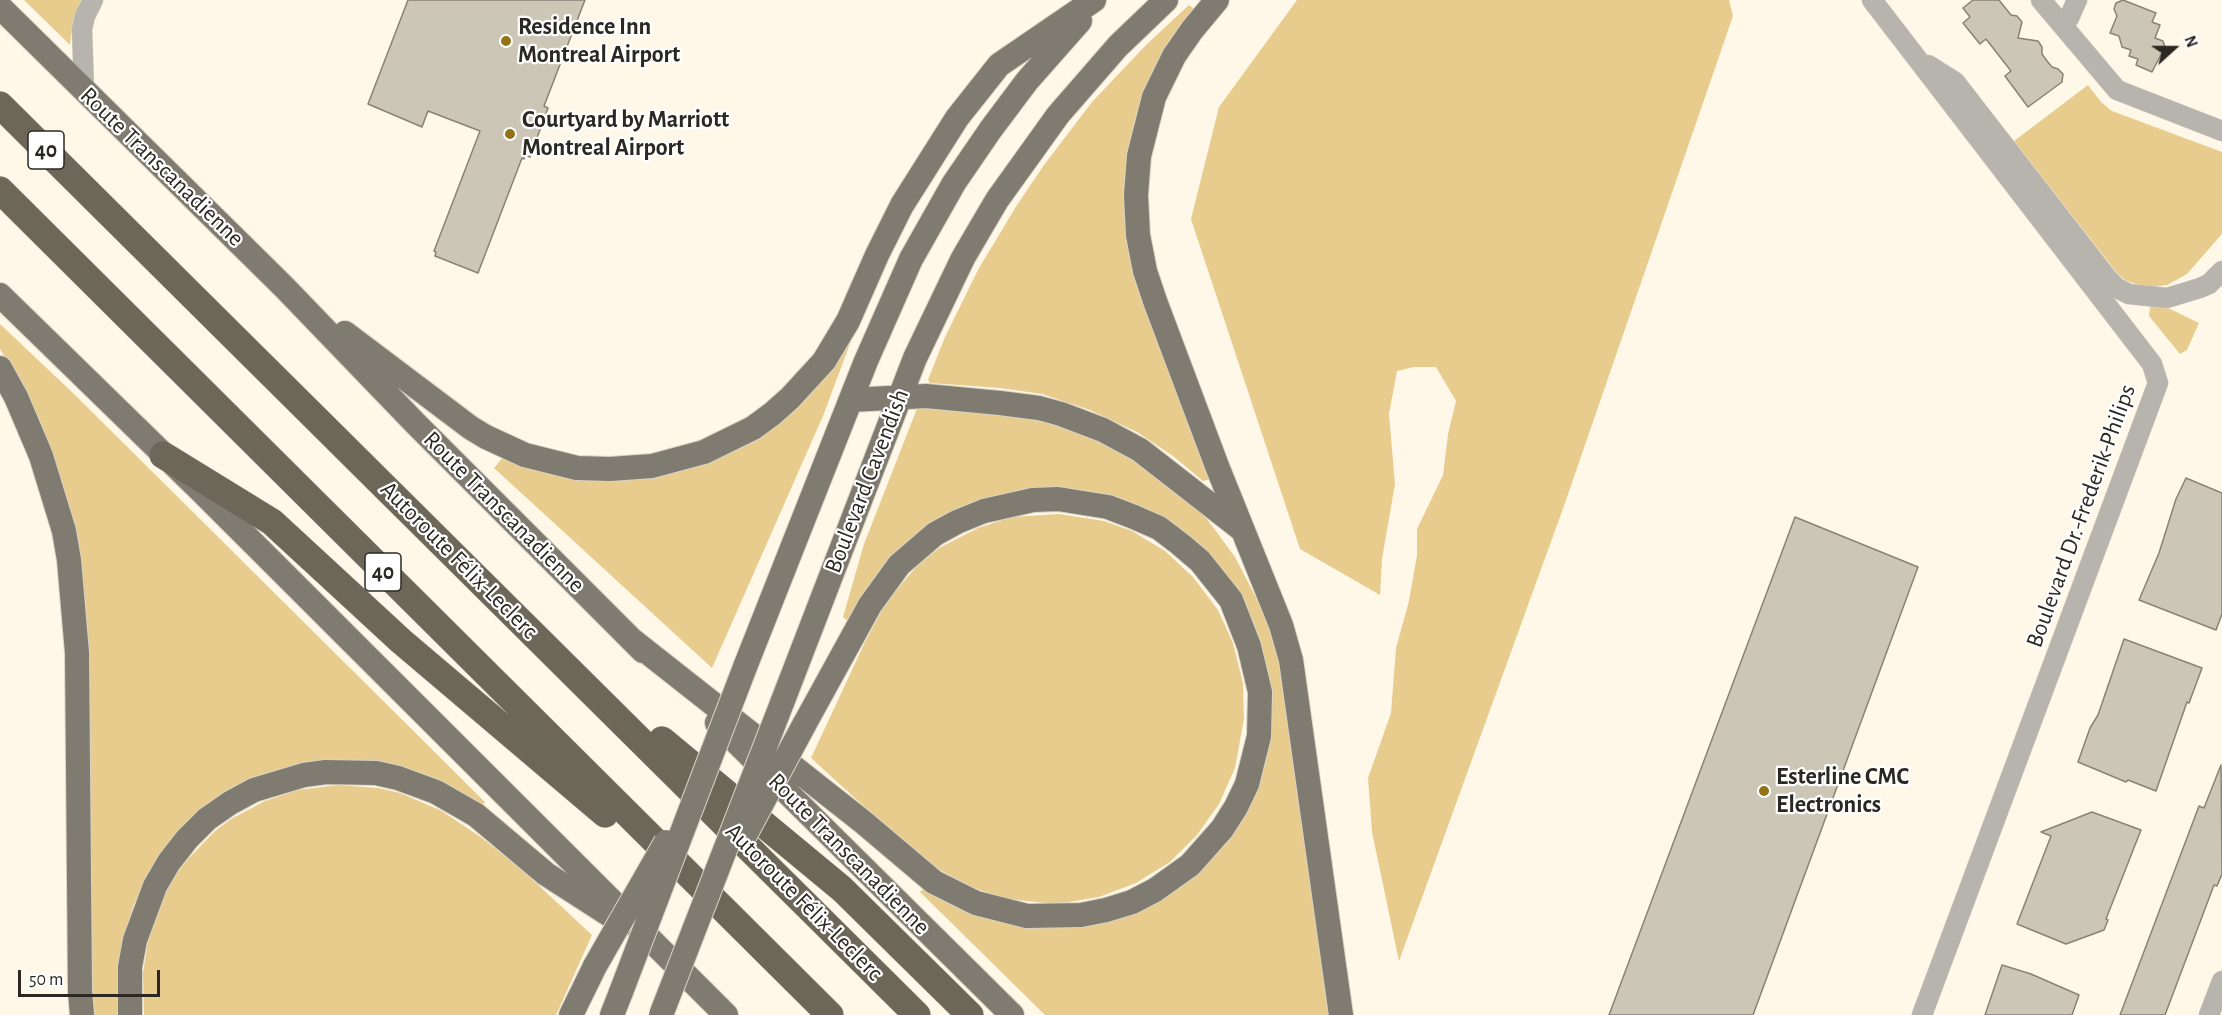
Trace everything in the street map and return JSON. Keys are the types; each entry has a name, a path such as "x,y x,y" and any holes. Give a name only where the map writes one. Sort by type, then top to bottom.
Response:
{"highway":[{"name":"Autoroute Félix-Leclerc","path":"0,105 917,1015"},
{"name":"40","path":"0,190 830,1015"},
{"path":"163,455 272,522 401,641 767,953"},
{"path":"527,628 842,889 970,1015"}],"main road":[{"path":"284,287 471,428 525,455 577,468 622,469 652,466 704,452 753,428 772,414 824,361 848,321 902,205 937,147 978,90 999,65 1094,0"},
{"name":"Boulevard Cavendish","path":"612,1015 746,667 899,284 954,183 991,129 1027,81 1100,0"},
{"name":"Boulevard Cavendish","path":"661,1015 900,397 946,291 997,200 1040,138 1076,92 1118,46 1166,0"},
{"path":"1217,0 1174,56 1154,97 1139,156 1136,205 1141,255 1149,285 1278,618 1291,660 1341,1015"},
{"name":"Route Transcanadienne","path":"0,7 284,287 416,424 632,640 1012,1015"},
{"path":"0,295 726,1015"},
{"path":"0,368 16,397 38,447 57,505 69,560 78,663 82,1015"},
{"path":"851,400 926,396 1010,404 1050,411 1083,422 1140,450 1242,529"},
{"path":"632,640 863,822 934,882 976,903 1027,916 1082,915 1132,902 1155,890 1190,865 1222,829 1247,784 1259,736 1260,692 1249,646 1231,600 1215,578 1180,544 1159,528 1107,507 1058,499 1033,500 984,511 957,522 934,534 899,565 883,584 804,725 695,927"},
{"path":"130,1015 130,967 135,940 148,903 169,862 187,839 207,819 254,790 304,775 326,772 376,773 418,784 456,802 496,830 546,874 658,947"},
{"path":"571,1015 595,966 706,772"}],"street":[{"path":"84,90 82,29 93,0"},
{"name":"Boulevard Dr.-Frederik-Philips","path":"1872,0 2152,364 2158,383 1922,1015"},
{"path":"2041,0 2117,90 2222,131"},
{"path":"2062,24 2069,18 2077,0"},
{"name":"Boulevard Dr.-Frederik-Philips","path":"1916,57 1955,82 2112,283 2129,294 2167,298 2192,291 2215,277"},
{"path":"2209,1015 2222,981"}],"shaded area":[{"path":"24,0 81,0 73,21 70,45"},
{"path":"1297,0 1729,0 1733,16 1565,503 1399,961 1372,832 1368,778 1391,713 1396,648 1409,601 1417,555 1417,529 1443,475 1448,434 1456,401 1436,367 1414,367 1397,371 1389,414 1395,484 1382,559 1380,595 1300,549 1191,219 1219,107"},
{"path":"1189,5 1194,9 1126,181 1211,479 1203,481 1173,456 1137,432 1090,410 1042,394 1000,388 930,383 928,380 945,337 979,268 1044,165 1092,102 1146,45"},
{"path":"2088,85 2101,102 2112,111 2222,152 2222,234 2187,274 2167,285 2152,287 2138,285 2125,280 2117,273 2014,141"},
{"path":"2164,306 2199,323 2187,350 2180,354 2149,316 2150,307"},
{"path":"0,324 73,393 485,802 481,807 310,764 156,861 134,904 123,939 120,1015 94,1015 91,996 86,619 81,565 10,366 0,349"},
{"path":"849,340 851,341 823,416 712,668 494,468 503,457 690,467"},
{"path":"918,406 1029,417 1081,432 1130,456 1192,504 1207,519 1235,557 1266,617 1281,661 1331,1015 1045,1015 920,892 924,888 975,914 1160,897 1263,759 1231,584 1071,490 899,549 873,580 848,621 843,617 864,544"},
{"path":"1059,514 1104,521 1132,531 1165,551 1193,577 1218,610 1233,643 1243,683 1244,719 1235,768 1219,804 1197,835 1170,862 1136,883 1099,897 1063,903 1046,903 1008,899 988,893 936,868 811,758 866,640 887,601 917,566 939,548 978,528 1012,517"},
{"path":"338,785 378,788 400,793 442,811 482,838 521,869 592,935 556,1015 144,1015 143,973 149,935 161,901 174,877 187,860 215,831 231,819 265,801 298,790"}],"building":[{"name":"Courtyard by Marriott Montreal Airport","path":"408,0 585,0 544,106 548,108 530,157 525,155 524,159 522,158 478,273 435,256 434,251 480,131 428,111 422,127 368,104"},
{"path":"1973,0 1999,0 2011,15 2017,16 2022,22 2018,38 2038,41 2047,61 2063,74 2062,82 2028,107 2005,76 2011,71 1986,39 1980,44 1963,23 1970,17 1963,8"},
{"path":"2123,0 2156,13 2152,22 2160,25 2155,38 2163,41 2165,47 2152,72 2136,65 2138,59 2129,56 2131,50 2122,47 2119,36 2110,33 2117,16 2114,9 2116,3"},
{"path":"2186,478 2222,493 2222,614 2216,630 2139,600"},
{"name":"Esterline CMC Electronics","path":"1795,517 1918,567 1753,1015 1609,1015"},
{"path":"2124,639 2202,668 2189,703 2187,702 2156,791 2128,780 2126,782 2078,762 2090,728 2098,715"},
{"path":"2221,765 2222,874 2217,886 2214,885 2165,1015 2120,1015 2199,806 2204,808"},
{"path":"2092,812 2141,830 2106,919 2108,920 2104,930 2066,944 2017,924 2051,836 2041,832"},
{"path":"2002,965 2031,974 2079,995 2072,1015 1985,1015"}],"place":[{"name":"Residence Inn Montreal Airport","path":"506,41"},
{"name":"Courtyard by Marriott Montreal Airport","path":"510,134"},
{"name":"Esterline CMC Electronics","path":"1764,791"}]}
